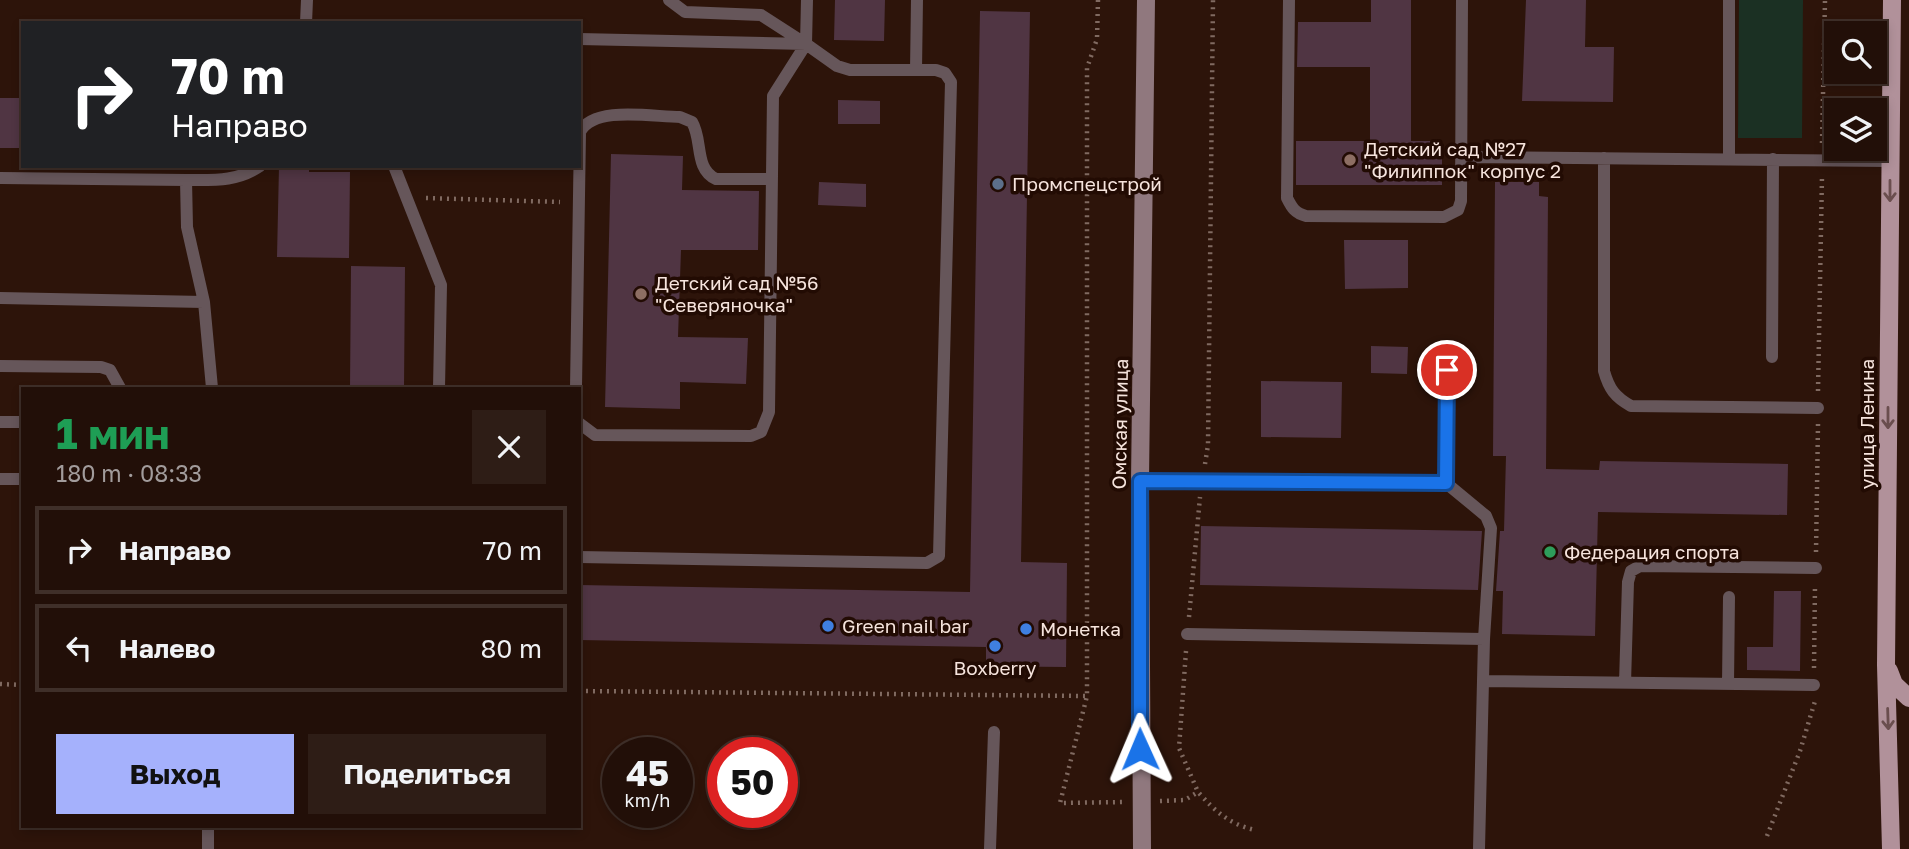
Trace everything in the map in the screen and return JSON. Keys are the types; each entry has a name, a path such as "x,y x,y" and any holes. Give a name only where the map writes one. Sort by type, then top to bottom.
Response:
{"main road":[{"name":"Омская улица","path":"1142,849 1140,481 1146,0"},
{"name":"улица Ленина","path":"1891,849 1886,665 1892,0"},
{"path":"1886,665 1894,684 1909,698"}],"lane":[{"path":"306,21 307,0"},
{"path":"581,557 927,563 940,556 951,82 945,73 850,70 836,66 761,15 685,12 669,0"},
{"path":"581,424 595,435 751,436 761,432 769,412 774,89 806,44 807,0"},
{"path":"916,70 917,0"},
{"path":"1289,0 1287,198 1297,214 1306,216 1452,215 1461,201 1462,0"},
{"path":"1729,0 1729,159"},
{"path":"581,39 806,44"},
{"path":"581,130 585,123 602,115 681,117 692,122 697,131 703,169 707,175 716,178 772,179"},
{"path":"1462,157 1890,161"},
{"path":"1604,158 1604,371 1614,393 1631,406 1818,408"},
{"path":"1772,357 1773,159"},
{"path":"0,178 229,180 246,175 257,168"},
{"path":"395,168 441,285 439,387"},
{"path":"576,387 579,168"},
{"path":"186,180 187,227 204,302 212,387"},
{"path":"0,298 204,302"},
{"path":"0,366 101,368 110,370 119,387"},
{"path":"1446,483 1447,370"},
{"path":"0,422 21,422"},
{"path":"0,479 21,479"},
{"path":"1140,481 1446,483 1486,516 1491,528 1484,639 1479,849"},
{"path":"1625,683 1628,582 1631,571 1640,566 1816,568"},
{"path":"1728,684 1729,597"},
{"path":"1187,634 1484,639"},
{"path":"1483,681 1814,684"},
{"path":"990,849 993,732"},
{"path":"208,828 208,849"}],"path":[{"path":"1060,803 1087,696 1087,68 1097,38 1098,0"},
{"path":"1198,792 1179,748 1187,634 1208,445 1213,0"},
{"path":"1767,836 1815,707 1825,0"},
{"path":"408,198 579,202"},
{"path":"0,684 21,685"},
{"path":"581,691 1087,696"}],"green space":[{"path":"1739,0 1803,0 1802,138 1738,138"}],"building":[{"path":"835,0 885,0 884,41 834,40"},
{"path":"1371,0 1411,0 1411,141 1442,141 1442,185 1296,185 1296,141 1370,141 1370,67 1297,67 1298,22 1371,22"},
{"path":"1526,0 1586,0 1585,47 1614,47 1613,102 1522,101"},
{"path":"980,11 1030,12 1021,562 1067,563 1066,667 986,666 986,647 581,640 581,585 970,592"},
{"path":"0,98 21,98 21,148 0,148"},
{"path":"838,100 880,101 880,124 838,124"},
{"path":"611,154 683,156 682,190 759,191 758,250 681,250 678,337 748,338 746,384 680,382 680,409 605,407"},
{"path":"279,168 309,168 309,172 350,172 349,258 277,257"},
{"path":"819,182 866,184 866,207 818,205"},
{"path":"1495,182 1539,182 1539,196 1548,197 1546,469 1599,470 1600,461 1788,464 1787,515 1598,512 1595,636 1502,634 1503,591 1496,591 1500,531 1504,531 1506,456 1493,456"},
{"path":"1344,240 1408,240 1408,288 1345,289"},
{"path":"351,266 405,267 404,387 350,387"},
{"path":"1371,346 1408,347 1407,374 1371,373"},
{"path":"1261,381 1342,382 1341,438 1261,437"},
{"path":"1201,526 1482,531 1478,590 1200,585"},
{"path":"1774,591 1801,591 1800,671 1747,670 1747,647 1773,647"}],"place":[{"name":"Детский сад №27 \"Филиппок\" корпус 2","path":"1350,160"},
{"name":"Промспецстрой","path":"998,184"},
{"name":"Детский сад №56 \"Северяночка\"","path":"641,294"},
{"name":"Федерация спорта","path":"1550,552"},
{"name":"Green nail bar","path":"828,626"},
{"name":"Монетка","path":"1026,629"},
{"name":"Boxberry","path":"995,646"}],"route":[{"path":"1140,749 1140,481 1446,483 1447,370"}]}
